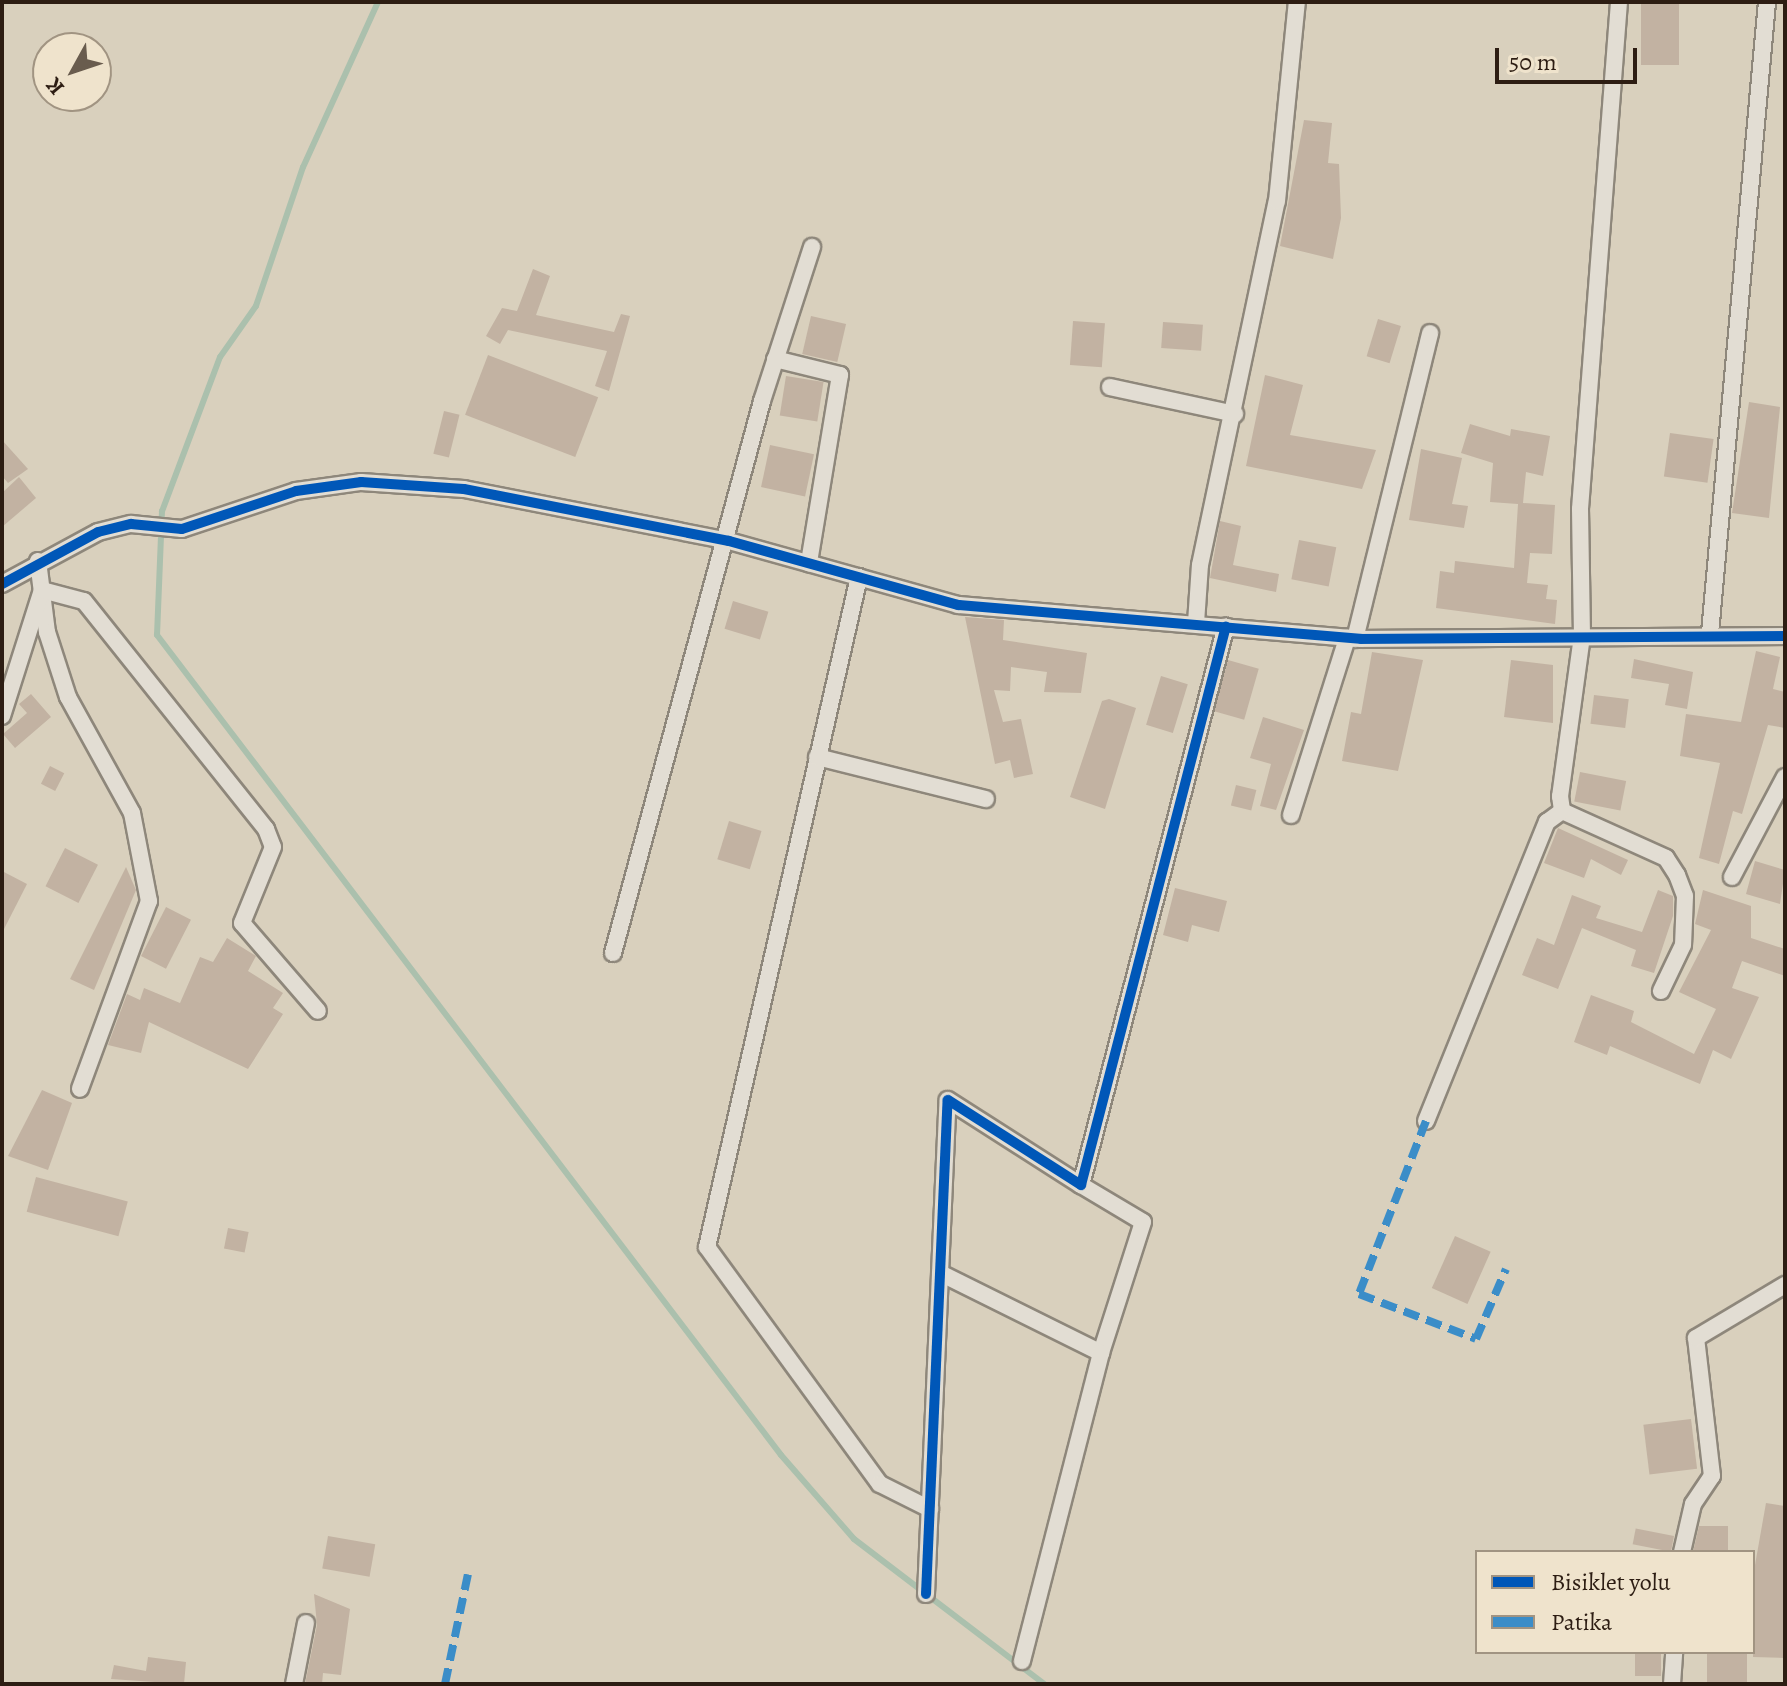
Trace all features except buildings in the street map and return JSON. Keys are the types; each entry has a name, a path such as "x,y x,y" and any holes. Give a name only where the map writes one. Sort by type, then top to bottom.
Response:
{"street":[{"path":"1196,623 1200,565 1235,414 1277,201 1297,2"},
{"path":"1426,1121 1547,822 1562,811 1582,636 1580,509 1619,2"},
{"path":"1710,633 1767,2"},
{"path":"613,953 729,541 775,359 812,247"},
{"path":"1291,815 1351,638 1430,333"},
{"path":"775,359 840,375 809,563"},
{"path":"1110,387 1235,414"},
{"path":"2,584 38,561 131,524 182,529 296,491 361,482 464,489 729,541 958,605 1351,638 1710,633 1785,636"},
{"path":"38,561 68,697 132,813 149,901 80,1089"},
{"path":"859,577 707,1247 880,1484 930,1509"},
{"path":"2,716 42,590"},
{"path":"42,590 84,601 266,829 273,847 242,923 318,1011"},
{"path":"1081,1185 1226,626"},
{"path":"817,757 986,799"},
{"path":"1732,877 1785,777"},
{"path":"1562,811 1666,858 1677,875 1685,896 1683,945 1661,991"},
{"path":"926,1594 948,1100 1143,1222 1101,1353 1022,1661"},
{"path":"940,1273 1101,1353"},
{"path":"1682,1550 1693,1504 1712,1476 1696,1338 1785,1285"},
{"path":"294,1684 306,1623"},
{"path":"1672,1684 1674,1654"}],"waterway":[{"path":"378,2 303,167 256,306 220,357 162,511 157,635 781,1455 854,1539 1044,1684"}],"marked path":[{"path":"1426,1121 1359,1294 1476,1339 1506,1269"},
{"path":"445,1684 468,1574"}],"cycle path":[{"path":"2,584 98,532 131,524 182,529 296,491 361,482 464,489 729,541 958,605 1361,639 1785,636"},
{"path":"926,1594 948,1100 1081,1185 1226,626"}]}
